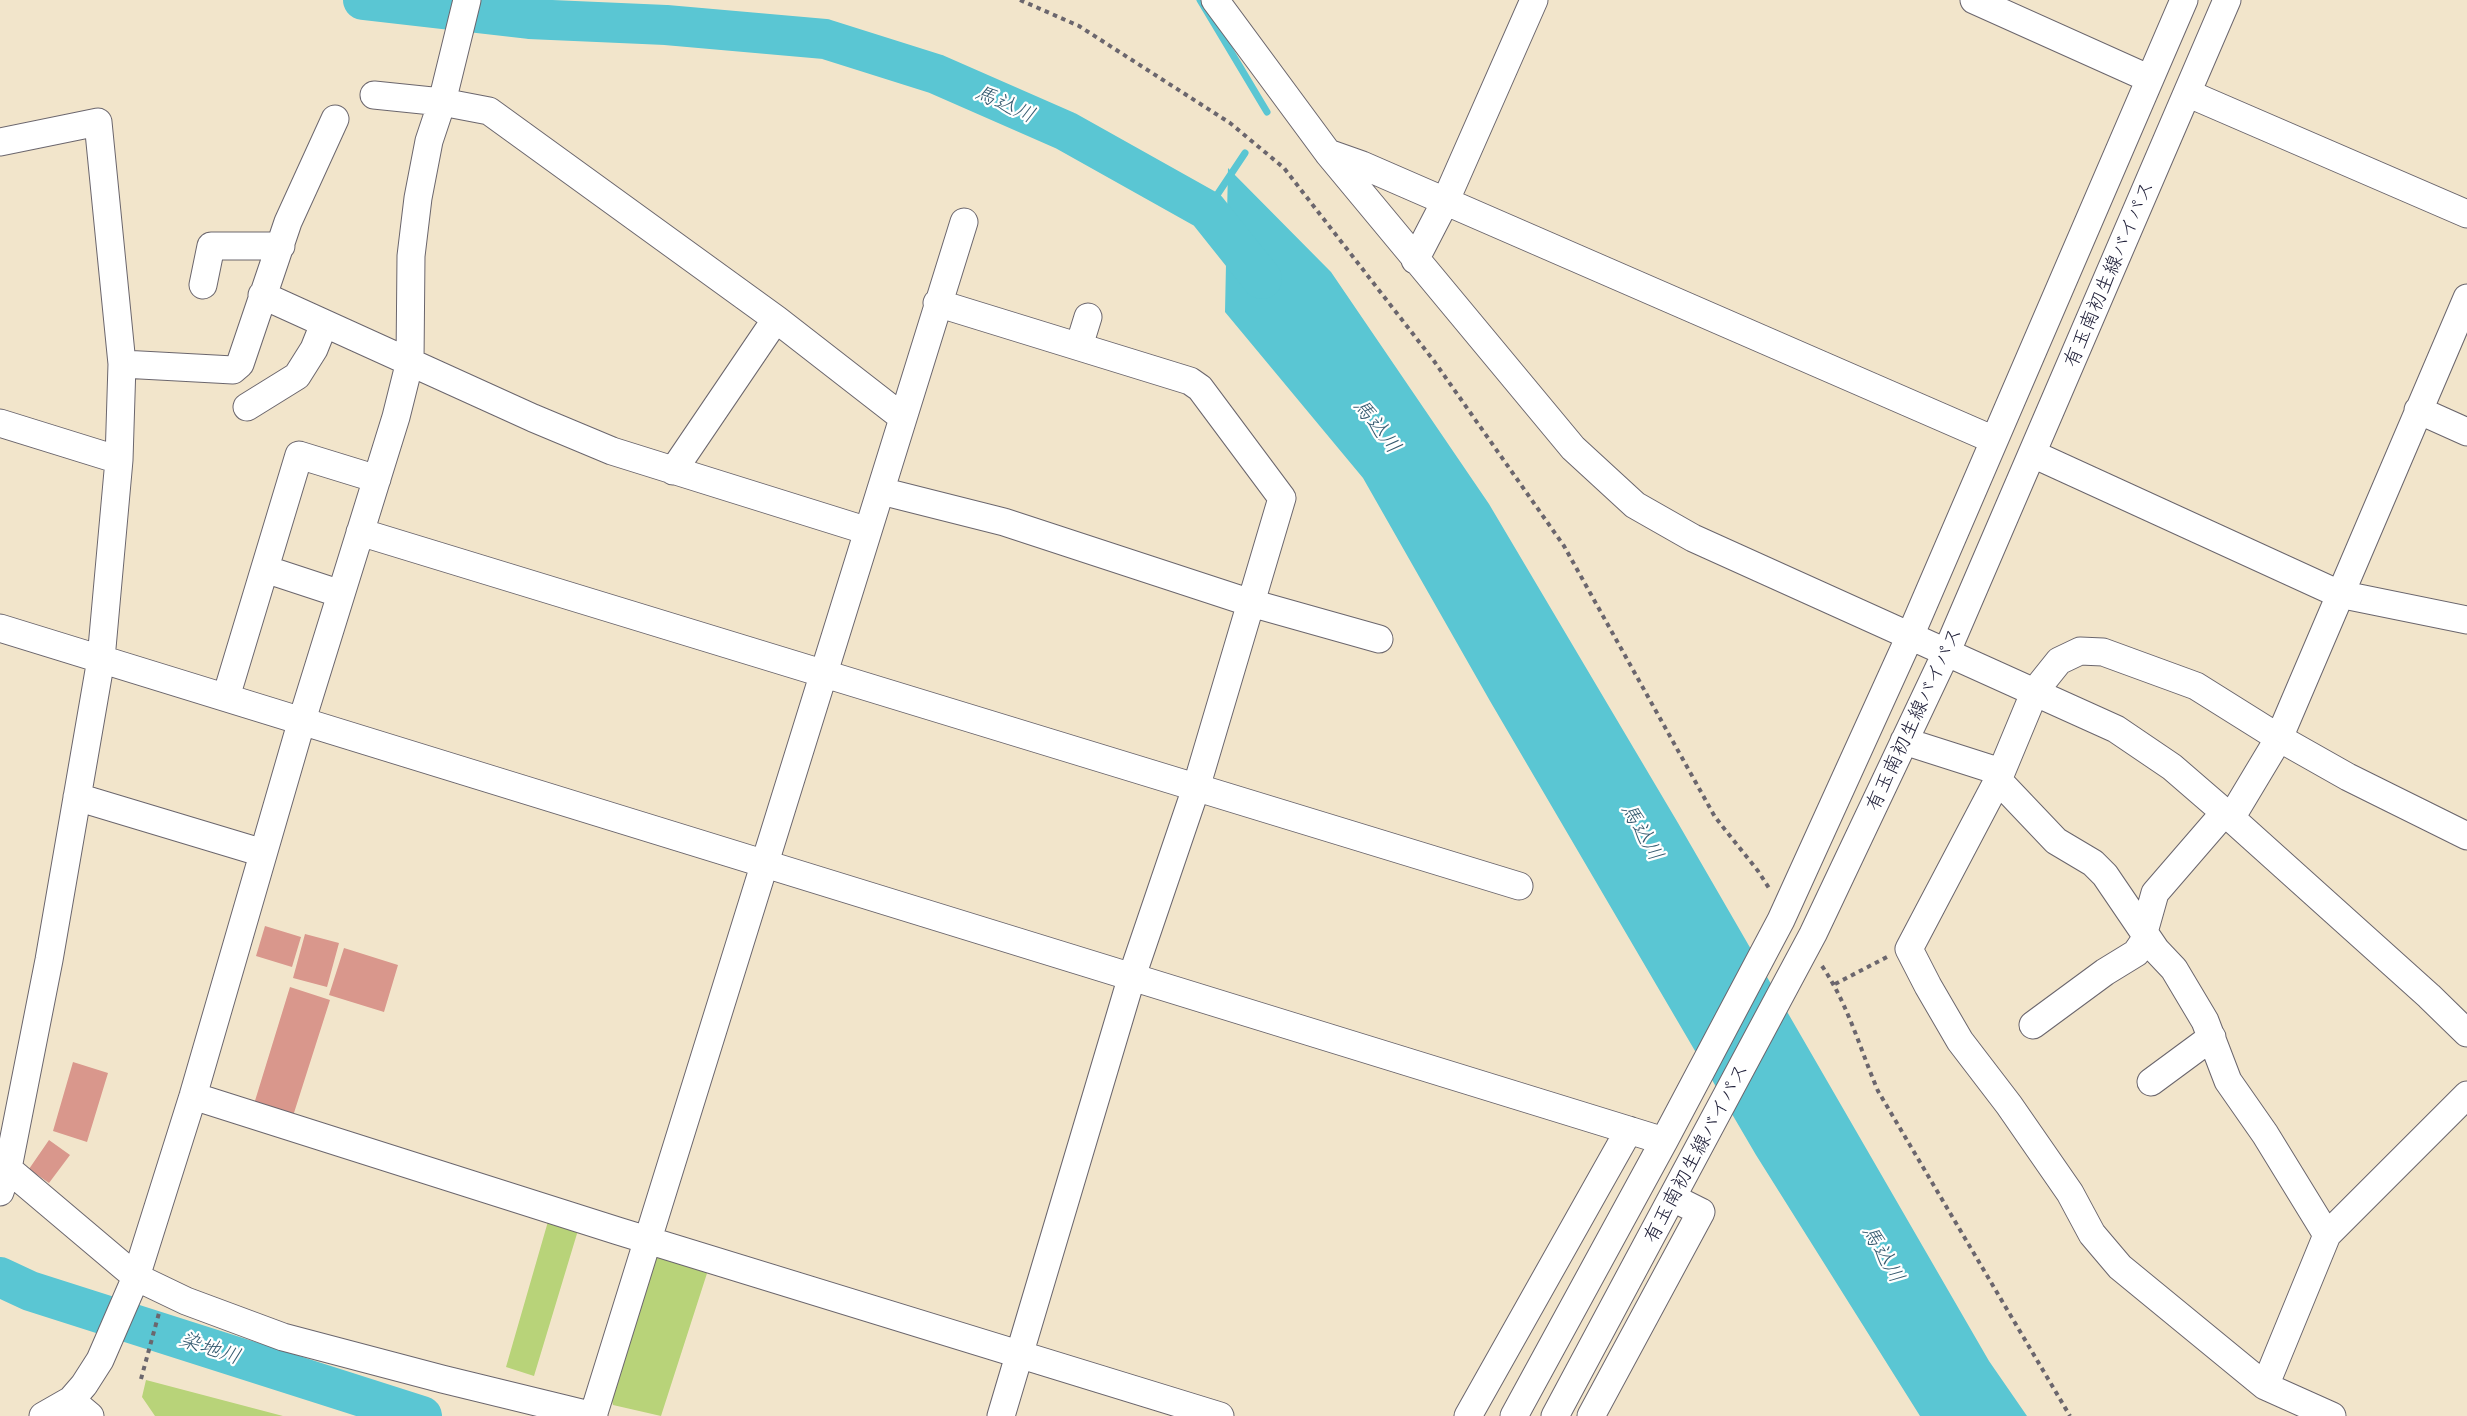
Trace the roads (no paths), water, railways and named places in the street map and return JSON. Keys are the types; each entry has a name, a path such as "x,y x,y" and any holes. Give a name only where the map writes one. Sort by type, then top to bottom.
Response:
{"street":[{"path":"61,1412 84,1385 100,1360 136,1277 193,1096 302,720 377,479 410,361 411,256 429,141 442,102 467,0"},
{"path":"1215,0 1328,153 1415,260 1573,448 1635,505 1693,538 2116,729 2172,767 2228,815 2467,1033"},
{"path":"1415,260 1445,202 1534,0"},
{"path":"1974,0 2150,79"},
{"name":"有玉南初生線バイパス","path":"1514,1416 1664,1141 1783,916 1910,636 2184,0"},
{"name":"有玉南初生線バイパス","path":"1555,1416 1807,943 1947,651 2227,0"},
{"path":"2187,93 2467,214"},
{"path":"374,95 442,102 489,111 776,319 902,417"},
{"path":"122,364 233,370 240,364 288,222 335,119"},
{"path":"0,142 98,122 122,364 119,460 101,659 49,960 3,1174 136,1277 186,1301 283,1337 594,1416 937,303 964,222"},
{"path":"1328,153 1362,165 1994,440"},
{"path":"203,285 211,246 280,246"},
{"path":"262,295 533,418 612,451 868,531"},
{"path":"2033,1025 2105,972 2136,953 2146,934 2155,893 2228,815 2279,738 2467,298"},
{"path":"937,303 1190,381 1200,388 1280,493 1282,504 1196,788 1132,976 1001,1416"},
{"path":"1079,346 1088,317"},
{"path":"673,471 776,319"},
{"path":"248,407 297,376 314,349 324,324"},
{"path":"2418,410 2467,432"},
{"path":"0,423 119,460"},
{"path":"2032,454 2339,594 2467,620"},
{"path":"226,697 299,455 377,479"},
{"path":"880,491 1004,522 1251,603 1379,639"},
{"path":"360,532 1519,886"},
{"path":"266,569 341,594"},
{"path":"0,628 1664,1141"},
{"path":"2332,1416 2265,1386 2120,1267 2092,1234 2070,1194 2009,1106 1960,1041 1928,987 1909,949 2000,776 2035,692 2059,661 2080,651 2103,652 2196,686 2279,738 2383,795 2467,836"},
{"path":"1904,741 2000,776 2056,842 2093,862 2105,875 2156,950 2174,969 2205,1021 2228,1081 2265,1134 2327,1235"},
{"path":"77,797 263,853"},
{"path":"2151,1082 2212,1037"},
{"path":"2265,1386 2327,1235 2467,1095"},
{"path":"193,1096 1019,1356 1220,1416"},
{"path":"1468,1416 1629,1130"},
{"path":"1591,1416 1701,1212 1673,1198"}],"water":[{"path":"1228,168 1331,272 1489,504 1678,823 1989,1361 2027,1416 1920,1416 1756,1155 1490,701 1363,478 1225,312"}],"waterway":[{"name":"馬込川","path":"363,0 529,19 666,25 825,39 936,74 1066,131 1207,210 1262,279"},
{"path":"1200,0 1267,112"},
{"path":"1207,210 1245,153"},
{"name":"染地川","path":"0,1277 30,1291 422,1416"}]}
